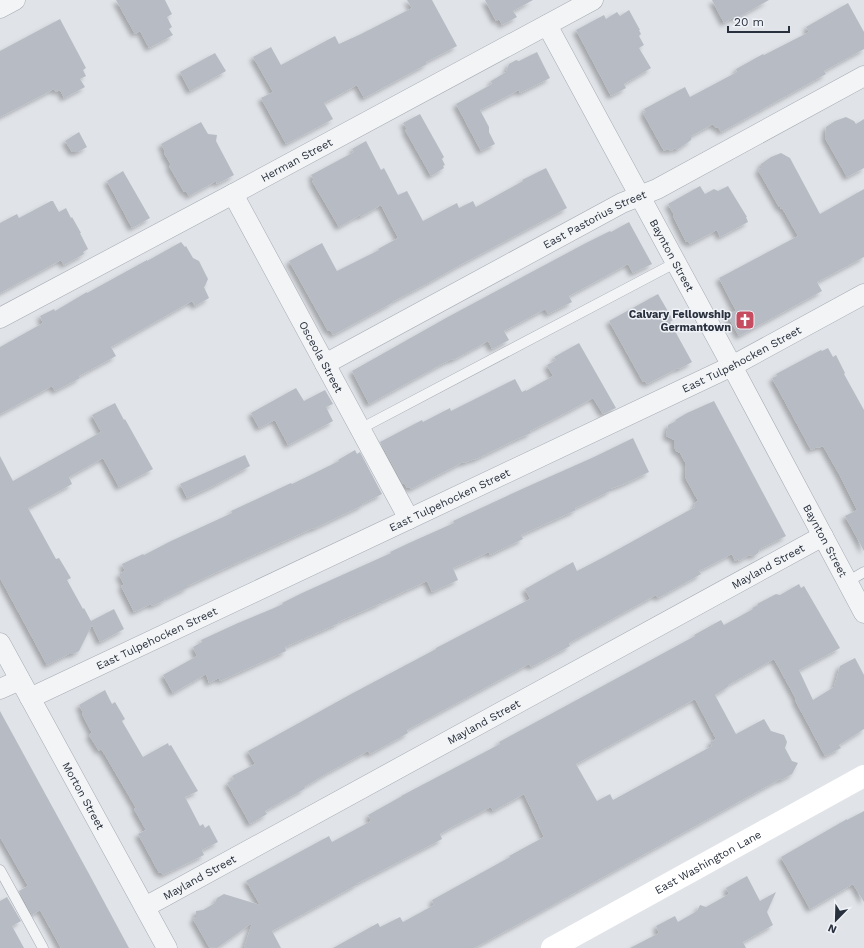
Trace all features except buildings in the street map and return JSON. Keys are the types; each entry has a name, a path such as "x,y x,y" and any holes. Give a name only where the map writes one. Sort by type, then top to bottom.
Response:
{"main road":[{"name":"East Washington Lane","path":"552,948 864,776"}],"street":[{"path":"0,8 15,0"},
{"name":"Herman Street","path":"0,318 593,0"},
{"name":"Baynton Street","path":"547,25 823,536 856,577 864,613"},
{"name":"East Pastorius Street","path":"325,364 622,203 656,189 864,76"},
{"name":"Osceola Street","path":"233,194 409,520"},
{"name":"East Tulpehocken Street","path":"30,698 732,366 864,294"},
{"name":"Mayland Street","path":"145,907 823,536"},
{"name":"Morton Street","path":"0,643 167,948"},
{"path":"0,689 20,680"}],"lane":[{"path":"360,429 675,263"},
{"path":"0,870 43,948"}],"place":[{"name":"Calvary Fellowship Germantown","path":"745,320"}]}
